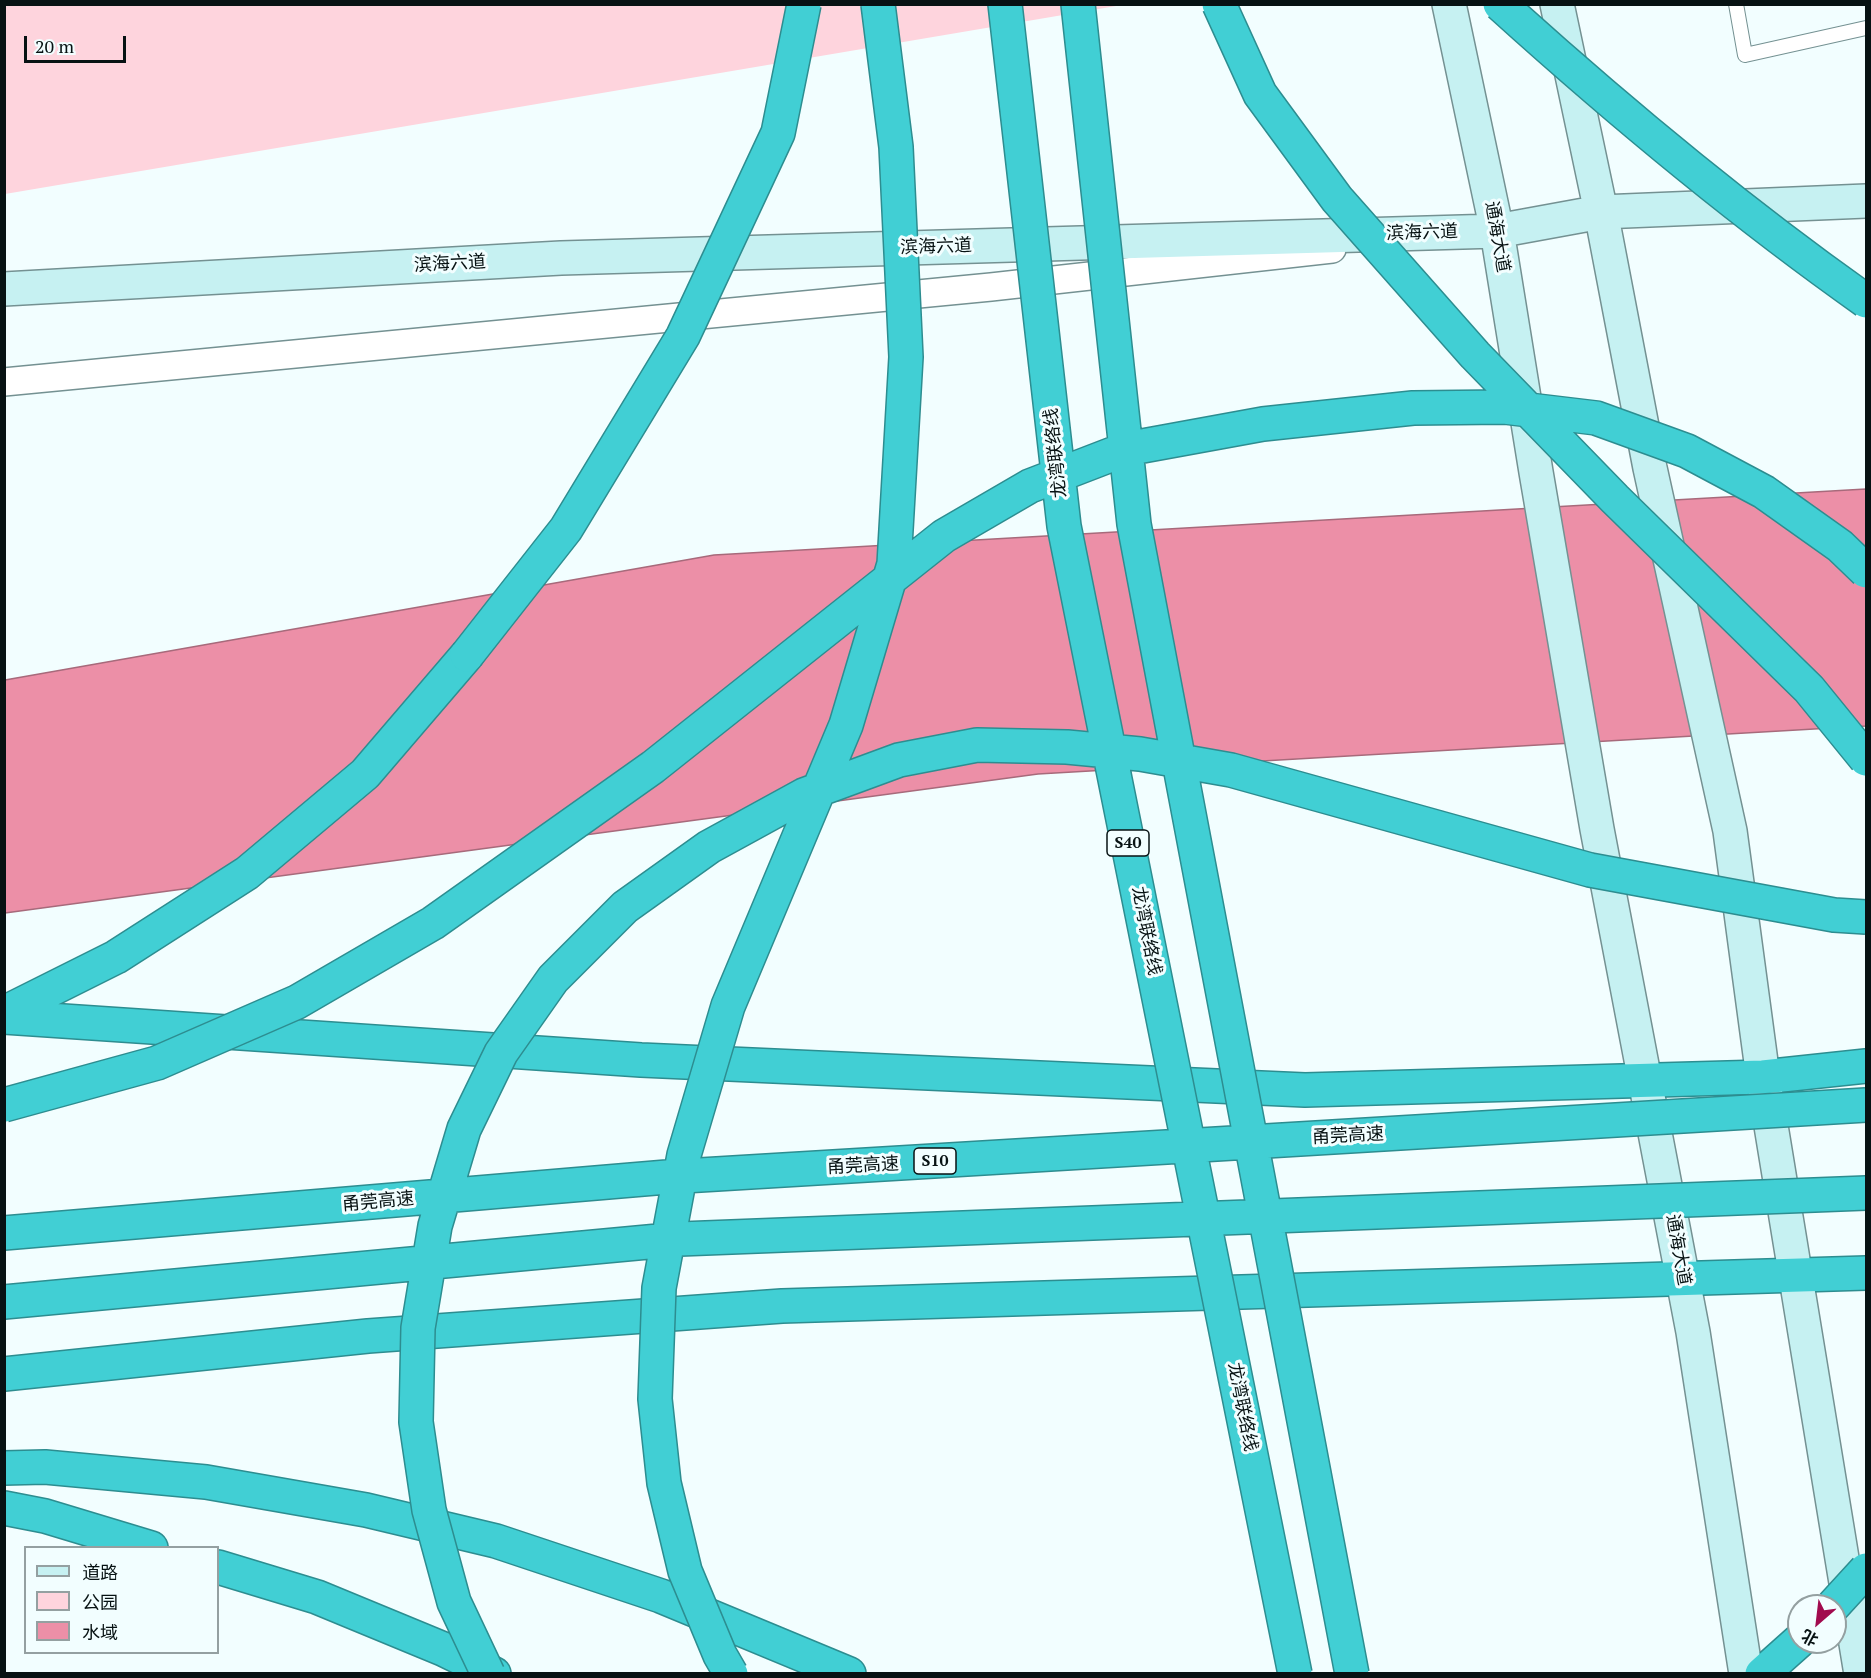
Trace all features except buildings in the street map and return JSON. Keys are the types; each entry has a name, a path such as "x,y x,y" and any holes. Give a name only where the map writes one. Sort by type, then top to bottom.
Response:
{"highway":[{"path":"4,1015 116,957 247,873 365,774 467,655 566,528 683,336 778,133 804,4"},
{"path":"732,1674 720,1655 685,1571 664,1482 655,1400 659,1288 684,1155 728,1006 846,725 894,564 906,357 896,147 878,4"},
{"name":"龙湾联络线","path":"1005,4 1064,526 1295,1674"},
{"path":"1078,4 1134,524 1352,1674"},
{"path":"1219,4 1260,94 1337,199 1475,355 1615,499 1809,689 1866,759"},
{"path":"1500,4 1708,180 1866,301"},
{"path":"4,1105 157,1063 297,1002 433,923 652,766 944,536 1030,486 1126,448 1263,424 1413,408 1504,407 1596,418 1687,451 1764,492 1840,546 1866,571"},
{"path":"488,1674 454,1602 429,1510 416,1422 418,1328 435,1226 464,1129 501,1053 553,980 625,907 709,847 804,795 899,760 977,745 1067,747 1140,754 1231,770 1590,870 1834,915 1866,917"},
{"path":"4,1015 641,1060 1305,1090 1762,1077 1866,1066"},
{"name":"甬莞高速","path":"4,1233 668,1178 1866,1105"},
{"path":"4,1302 680,1239 1866,1193"},
{"path":"4,1374 368,1336 782,1305 1866,1273"},
{"path":"4,1468 45,1467 206,1482 366,1510 485,1538 661,1596 849,1674"},
{"path":"4,1508 45,1516 144,1546"},
{"path":"219,1567 317,1597 443,1648 494,1674"},
{"path":"1844,1594 1866,1570"},
{"path":"1762,1674 1787,1652"}],"main road":[{"name":"通海大道","path":"1449,4 1497,231 1598,829 1683,1278 1746,1674"},
{"path":"1557,4 1601,212 1650,468 1730,831 1762,1077 1861,1674"},
{"name":"滨海六道","path":"4,289 561,258 1497,231 1601,212 1866,201"}],"street":[{"path":"4,382 991,288 1497,231"}],"lane":[{"path":"1736,4 1745,55 1866,28"}],"green space":[{"path":"5,5 1122,5 5,194"}],"water":[{"path":"1866,489 1866,726 1038,774 5,913 5,680 714,555"}]}
